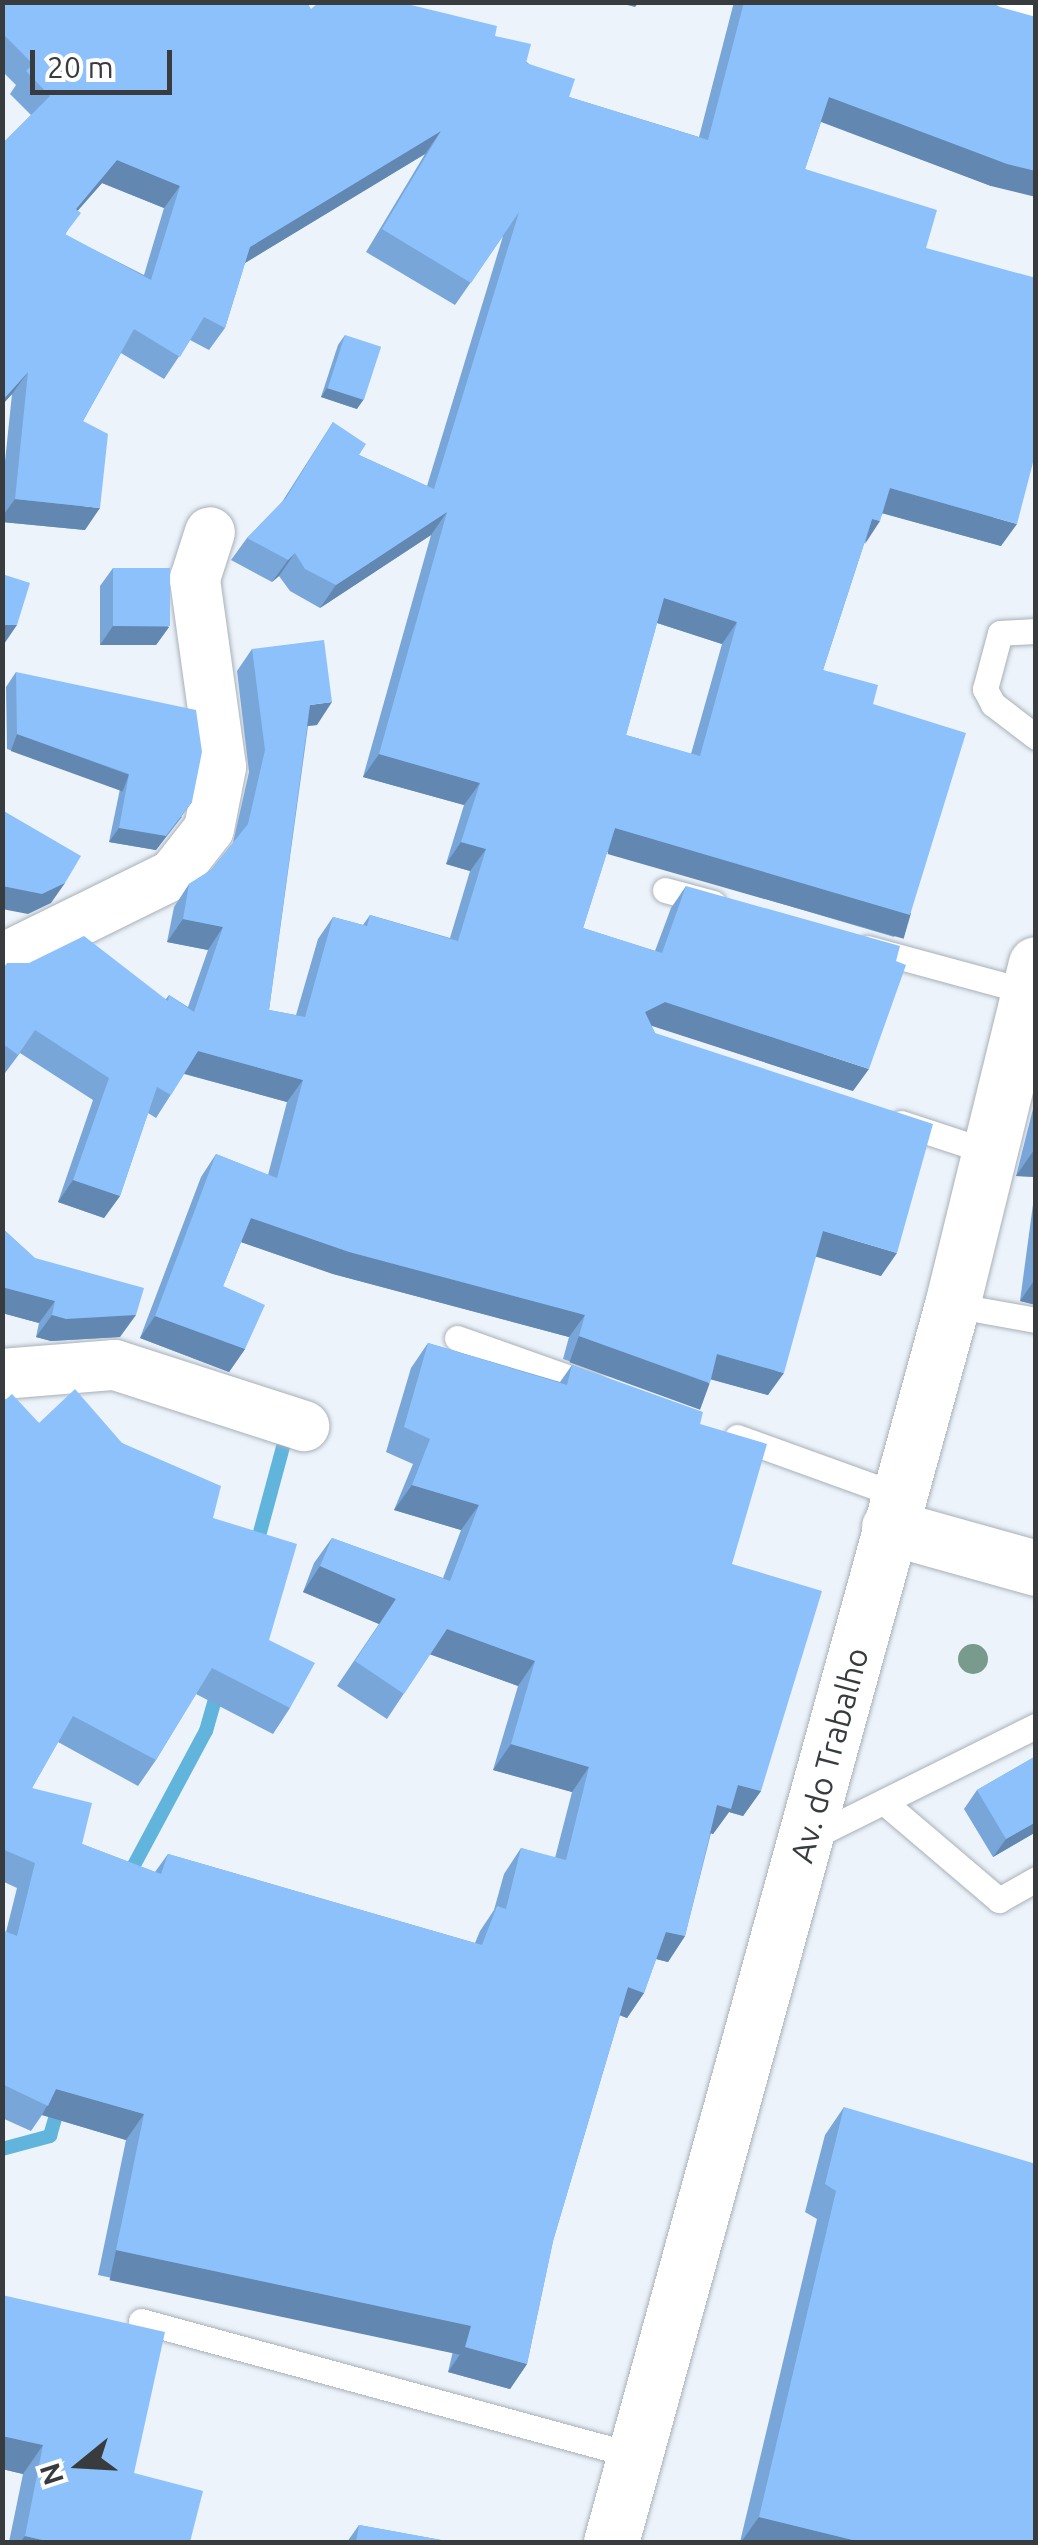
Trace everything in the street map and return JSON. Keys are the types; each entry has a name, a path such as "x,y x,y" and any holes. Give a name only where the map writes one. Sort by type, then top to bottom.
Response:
{"main road":[{"name":"Av. do Trabalho","path":"611,2542 632,2455 808,1840 893,1511 992,1153 1033,984"},
{"path":"893,1511 1036,1568"}],"street":[{"path":"992,2 1036,15"},
{"path":"2,959 173,875 209,829 220,767 195,578 210,532"},
{"path":"2,1374 115,1366 304,1426"}],"lane":[{"path":"1036,631 1000,634 985,689 993,704 1036,738"},
{"path":"665,890 742,912"},
{"path":"837,939 1033,984"},
{"path":"882,1117 992,1153"},
{"path":"952,1304 1036,1320"},
{"path":"458,1338 622,1396"},
{"path":"714,1429 893,1511"},
{"path":"808,1840 1036,1726"},
{"path":"885,1803 998,1900 1036,1878"},
{"path":"141,2321 632,2455"}],"building":[{"path":"2,2 307,2 311,9 319,2 399,2 497,26 495,36 531,44 526,63 575,79 569,97 708,140 744,2 992,2 1036,17 1036,171 1007,164 829,97 805,169 937,210 926,248 1036,278 1036,451 1017,524 890,488 880,521 872,519 823,670 878,685 873,704 966,733 910,915 615,828 583,928 662,953 686,886 900,946 896,961 906,965 869,1069 665,1002 645,1012 655,1033 933,1124 897,1253 823,1231 784,1373 717,1354 710,1383 579,1336 585,1315 349,1252 251,1218 223,1286 265,1305 245,1349 155,1316 216,1154 277,1178 303,1080 198,1051 171,1095 157,1087 120,1196 73,1180 109,1078 35,1030 18,1055 6,1046 2,1049 2,970 7,963 29,963 84,936 168,1001 169,995 194,1012 223,927 183,919 189,884 211,870 248,824 265,750 252,649 324,640 332,702 310,705 269,1010 305,1017 333,917 367,926 370,915 458,941 486,849 461,842 480,783 379,754 447,512 336,585 305,569 295,553 288,560 247,538 286,498 333,422 366,444 359,455 434,489 519,212 471,283 382,229 441,131 250,247 225,328 204,317 180,357 134,329 83,421 108,434 100,508 15,499 28,372 2,401 2,144 50,96 26,71 33,64 2,33","holes":["117,160 180,186 151,280 65,234 81,213 76,209","664,598 737,622 700,756 626,735"]},
{"path":"345,335 381,347 364,400 328,388"},
{"path":"113,568 170,568 170,626 113,626"},
{"path":"2,574 30,583 17,625 2,625"},
{"path":"16,672 196,710 202,752 192,802 166,836 119,828 129,774 17,734"},
{"path":"2,810 81,856 65,883 42,894 2,886"},
{"path":"2,1228 35,1258 144,1288 136,1315 66,1319 52,1315 55,1301 2,1287"},
{"path":"428,1343 567,1385 572,1365 703,1412 700,1424 767,1444 732,1564 822,1591 761,1791 738,1785 731,1809 717,1805 685,1936 666,1932 644,1993 628,1987 553,2241 527,2364 465,2347 471,2326 116,2250 144,2114 56,2089 48,2106 2,2084 2,1930 17,1936 35,1863 2,1849 2,1403 12,1394 39,1423 75,1389 122,1443 221,1486 213,1518 297,1544 269,1640 315,1663 290,1708 212,1668 156,1760 73,1716 32,1788 92,1803 82,1844 161,1874 168,1854 482,1945 497,1906 506,1909 521,1848 566,1860 589,1767 511,1744 535,1661 447,1629 404,1694 355,1661 396,1599 320,1566 332,1538 450,1581 479,1505 412,1485 430,1439 404,1427"},
{"path":"1036,1756 1036,1822 1006,1839 977,1790"},
{"path":"844,2107 1036,2164 1036,2542 861,2542 759,2517 836,2191 825,2184"},
{"path":"2,2295 165,2332 134,2473 203,2491 190,2542 51,2542 25,2536 43,2445 2,2436"},
{"path":"359,2525 452,2542 356,2542"}],"waterway":[{"path":"256,1547 286,1436 278,1433"},
{"path":"126,1880 206,1731 218,1689"},
{"path":"2,2149 50,2136 60,2102"}]}
